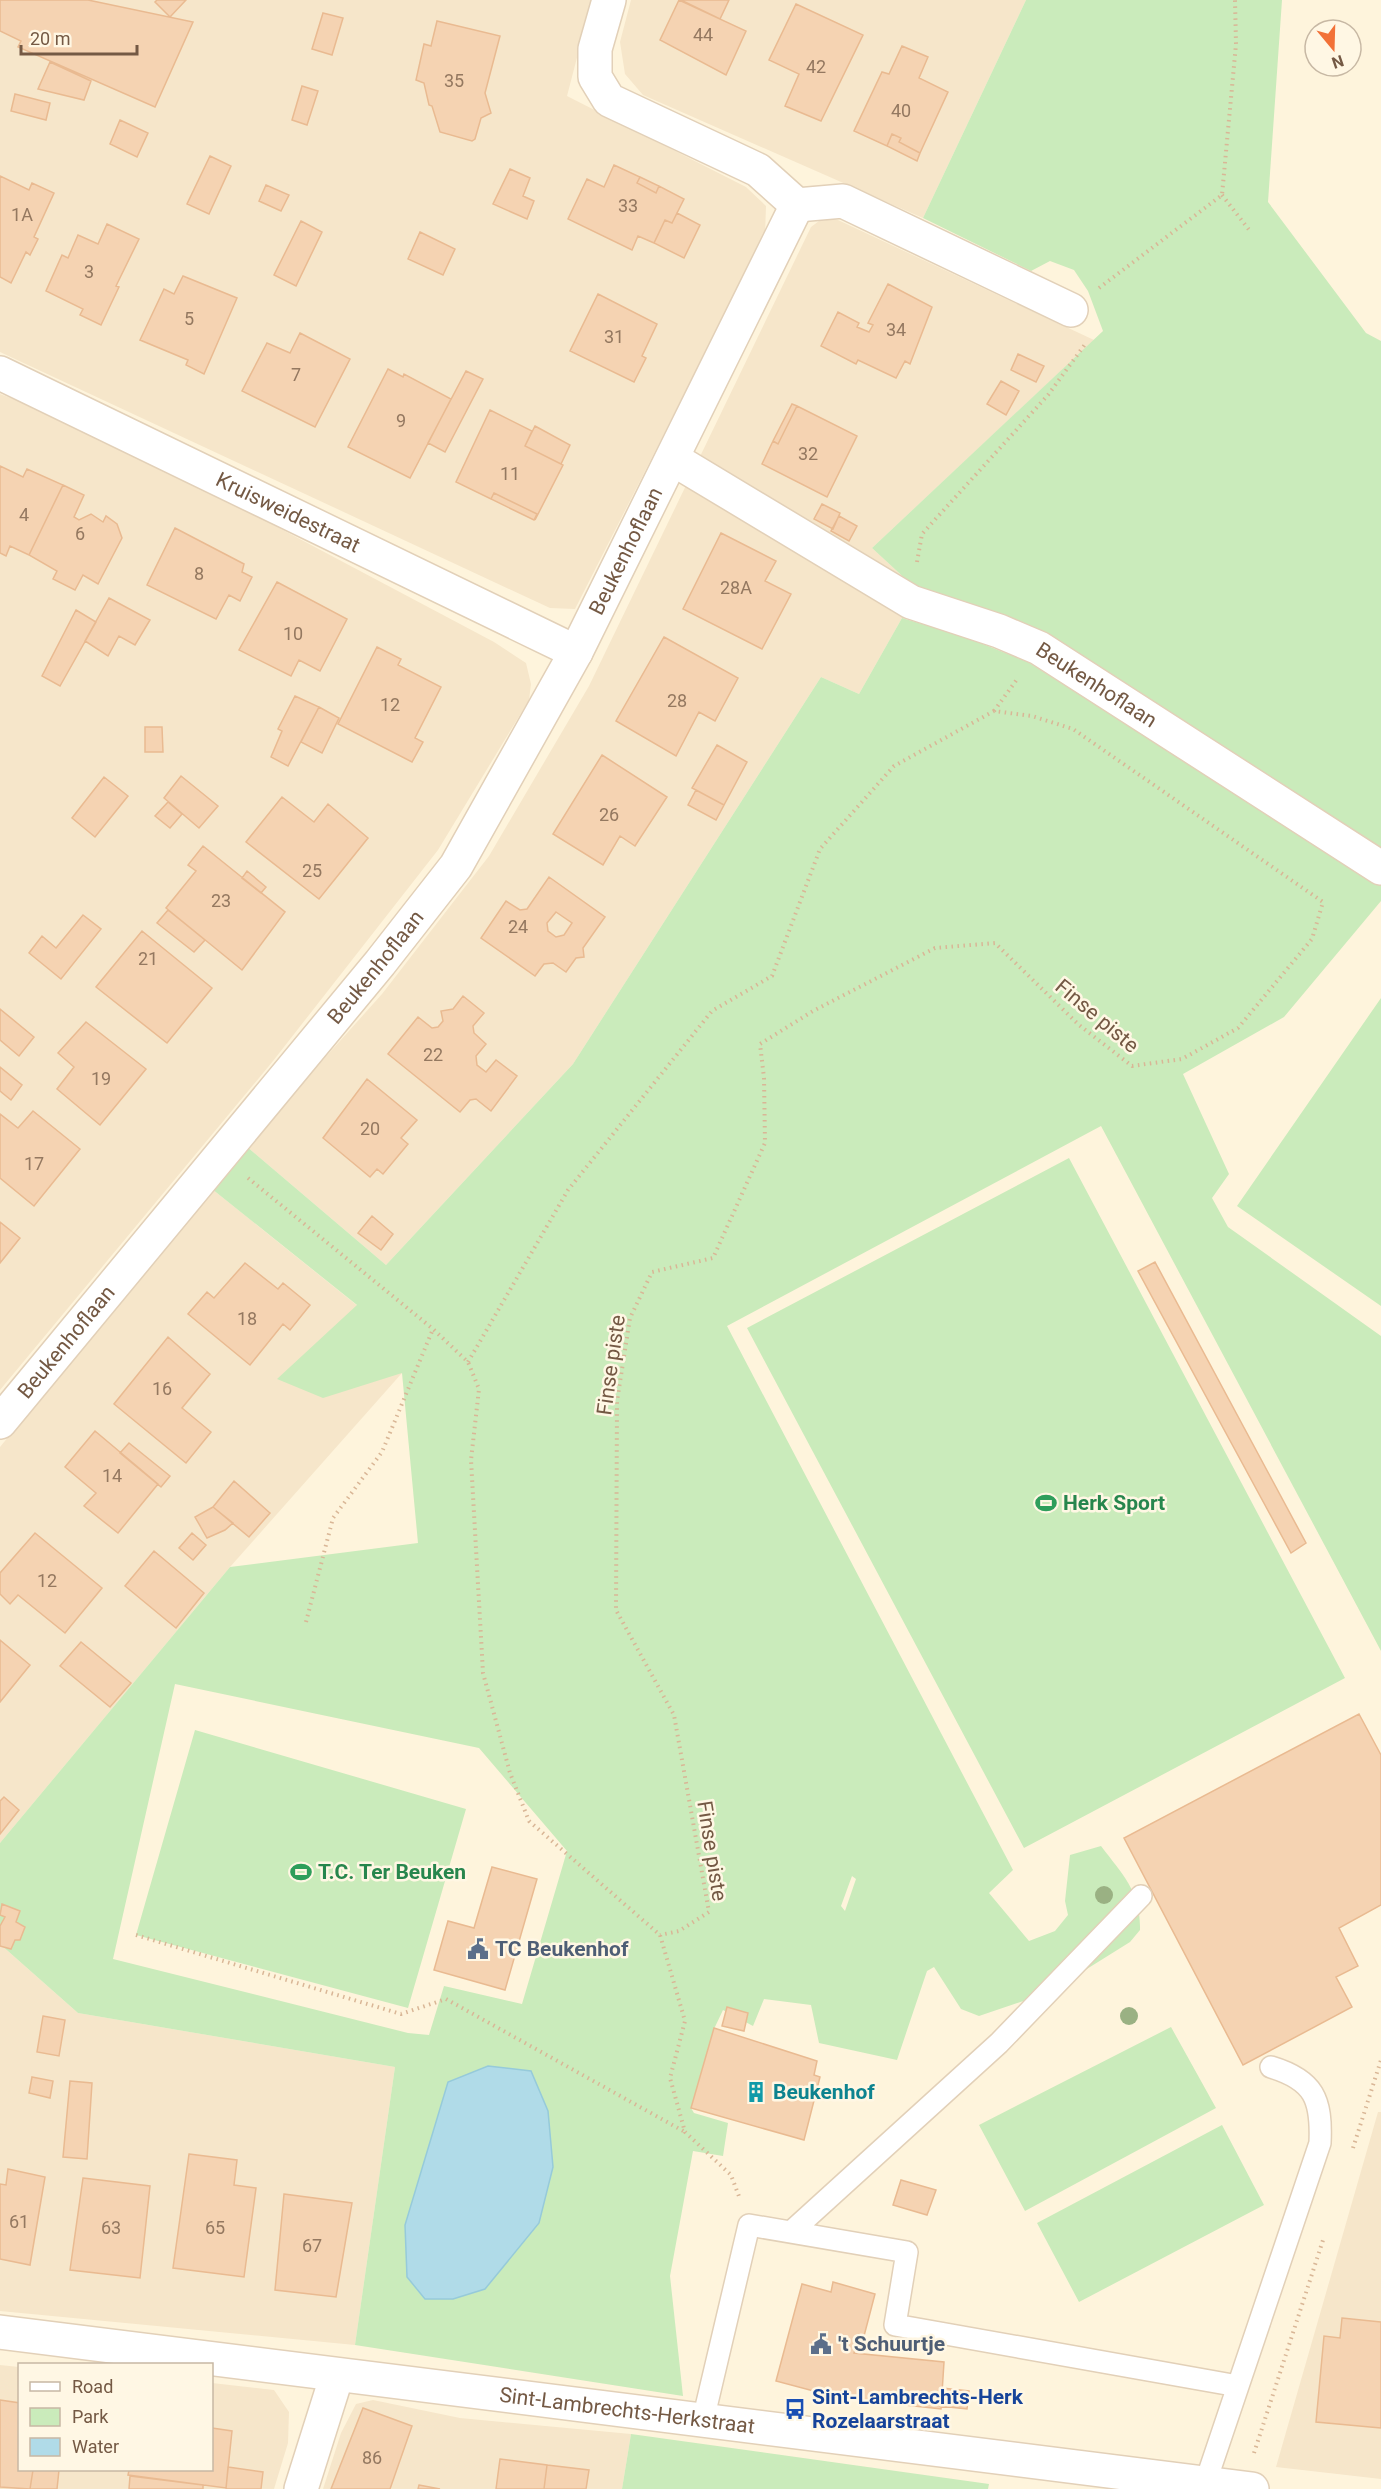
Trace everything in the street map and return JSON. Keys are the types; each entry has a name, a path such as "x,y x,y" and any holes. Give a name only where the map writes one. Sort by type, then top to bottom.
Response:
{"street":[{"path":"609,0 595,49 596,77 609,100 758,170 797,205 843,201 1071,310"},
{"name":"Beukenhoflaan","path":"0,1422 380,963 456,866 576,652 797,205"},
{"name":"Kruisweidestraat","path":"0,373 576,652"},
{"name":"Beukenhoflaan","path":"673,459 911,602 999,631 1039,648 1381,868"},
{"name":"Sint-Lambrechts-Herkstraat","path":"0,2332 1247,2488"},
{"path":"301,2489 337,2375"}],"lane":[{"path":"791,2232 999,2043 1141,1896"},
{"path":"1205,2484 1320,2143 1321,2114 1313,2095 1296,2075 1270,2067"},
{"path":"703,2420 749,2224 907,2252 895,2325 1238,2386"}],"path":[{"path":"1235,0 1236,44 1222,195 1250,231"},
{"path":"911,602 922,534 1048,395 1087,342 1090,319 1071,310 1222,195"},
{"name":"Finse piste","path":"468,1362 568,1190 712,1011 772,976 820,849 894,766 994,711 1032,716 1073,729 1323,902 1312,939 1238,1028 1182,1059 1132,1066 1079,1025 995,943 935,948 813,1011 760,1044 764,1078 765,1143 713,1258 652,1272 630,1318 617,1401 616,1610 674,1715 709,1912 679,1931 660,1935"},
{"path":"220,1157 433,1329 468,1362 479,1389 471,1460 483,1673 510,1773 529,1821 660,1935 685,2021 670,2078 686,2132"},
{"path":"306,1622 333,1518 382,1452 433,1329"},
{"path":"136,1935 401,2014 446,1999 686,2132 731,2175 749,2224"},
{"path":"1352,2150 1381,2060"},
{"path":"1247,2488 1326,2229"}],"shaded area":[{"path":"0,0 592,0 567,96 746,187 766,206 765,235 575,609 550,608 0,352"},
{"path":"631,0 1026,0 923,218 643,95 625,74 620,42"},
{"path":"823,218 838,220 1094,340 872,548 925,597 902,618 859,694 821,677 573,1064 386,1265 246,1146 382,994 489,856 589,686 811,227"},
{"path":"0,394 92,429 494,642 526,663 531,684 529,700 438,850 273,1061 0,1390"},
{"path":"212,1189 420,1356 402,1373 230,1567 0,1843 0,1447"},
{"path":"0,1944 78,2013 395,2067 355,2345 0,2311"},
{"path":"1378,2112 1381,2112 1381,2479 1276,2467"},
{"path":"0,2365 18,2367 18,2471 213,2471 213,2383 274,2390 289,2412 288,2443 274,2489 0,2489"},
{"path":"373,2400 460,2418 631,2434 622,2489 323,2489 341,2433 356,2404"}],"green space":[{"path":"1026,0 1282,0 1268,202 1366,333 1381,341 1381,858 925,597 872,548 1103,331 1088,291 1074,270 1050,261 1031,271 923,218"},
{"path":"902,618 963,636 1028,662 1381,885 1381,901 1284,1017 1183,1074 1229,1174 1212,1198 1228,1227 1381,1336 1381,1651 1101,1126 727,1326 1013,1870 989,1893 1029,1941 1055,1931 1068,1915 1065,1901 1070,1855 1101,1846 1134,1894 1140,1917 1140,1930 1130,1942 1050,1992 979,2016 961,2009 934,1967 927,1971 897,2060 819,2043 811,2005 764,1999 753,2026 723,2010 714,2029 691,2108 694,2113 728,2123 723,2156 693,2151 670,2276 683,2396 355,2345 395,2067 78,2013 0,1944 0,1843 230,1567 418,1543 402,1373 323,1398 277,1379 357,1305 212,1189 246,1146 386,1265 573,1064 821,677 859,694","holes":["175,1684 479,1748 567,1851 522,2004 444,1986 429,2035 408,2033 113,1959","852,1876 856,1879 845,1911 841,1906"]},
{"path":"1381,998 1381,1306 1237,1206"},
{"name":"Herk Sport","path":"1069,1158 1345,1678 1024,1848 747,1328"},
{"name":"T.C. Ter Beuken","path":"195,1730 466,1809 408,2008 136,1935"},
{"path":"1171,2027 1216,2108 1025,2211 979,2125"},
{"path":"1222,2125 1264,2205 1079,2302 1037,2223"},
{"path":"631,2434 989,2484 988,2489 622,2489"}],"water":[{"path":"488,2066 531,2071 548,2111 553,2167 539,2223 485,2289 453,2299 425,2299 407,2277 405,2225 448,2082"}],"building":[{"path":"0,0 88,0 193,22 155,107 18,47 21,41 0,31"},
{"path":"157,0 186,0 170,17 155,2"},
{"path":"679,0 746,31 726,75 660,40"},
{"path":"681,0 729,0 720,19"},
{"path":"796,4 863,35 821,121 785,106 799,74 769,60"},
{"path":"323,13 343,18 332,55 312,49"},
{"path":"437,21 500,36 485,93 491,113 481,118 475,139 472,141 440,132 432,106 429,105 424,83 416,80 424,44 431,46"},
{"path":"902,46 928,57 919,78 948,92 920,153 899,142 901,138 892,134 887,146 854,131 882,72 889,74"},
{"path":"50,62 91,81 84,100 38,89"},
{"path":"302,86 318,91 307,125 292,120"},
{"path":"15,94 50,103 46,120 11,111"},
{"path":"120,120 148,133 137,157 110,144"},
{"path":"892,134 901,138 899,142 920,153 917,161 887,146"},
{"path":"210,156 231,166 209,214 187,204"},
{"path":"614,165 640,177 637,183 656,193 659,186 684,199 672,223 665,220 654,243 638,236 632,250 568,219 587,179 604,187"},
{"path":"510,169 530,178 523,196 534,201 527,219 493,204"},
{"path":"0,176 29,190 32,183 54,193 34,237 38,239 30,255 26,252 11,283 0,277"},
{"path":"640,177 659,186 656,193 637,183"},
{"path":"266,185 289,195 281,211 259,201"},
{"path":"677,213 700,225 684,258 654,243 665,220 672,223"},
{"path":"301,221 322,232 296,286 274,275"},
{"path":"107,224 139,239 116,286 119,287 101,325 80,315 83,309 46,291 62,255 68,258 78,235 98,244"},
{"path":"420,232 455,249 443,275 408,259"},
{"path":"183,276 237,298 204,374 186,365 188,360 140,340 164,289 174,294"},
{"path":"888,284 932,307 910,364 905,361 896,378 858,360 856,364 821,346 838,312 859,323 857,327 869,332 873,325 868,323"},
{"path":"598,294 657,324 642,356 646,358 634,382 570,351"},
{"path":"300,333 350,359 315,427 242,391 267,343 290,353"},
{"path":"1018,354 1044,366 1036,382 1011,370"},
{"path":"388,369 403,377 404,374 451,399 410,478 348,447"},
{"path":"466,371 483,379 445,452 428,443"},
{"path":"1001,381 1019,391 1006,415 987,404"},
{"path":"792,404 797,406 778,444 773,441"},
{"path":"797,406 857,436 827,497 762,464 773,441 778,444"},
{"path":"490,410 532,431 525,446 563,465 535,520 537,514 494,493 491,499 456,482"},
{"path":"535,426 570,445 561,464 525,446"},
{"path":"0,466 23,477 27,469 63,485 29,555 10,546 6,556 0,553"},
{"path":"63,485 84,495 74,517 79,520 91,514 103,522 106,516 117,524 122,538 98,584 83,575 75,590 53,579 57,571 29,555"},
{"path":"494,493 537,514 534,520 491,499"},
{"path":"822,504 840,513 833,529 814,519"},
{"path":"839,516 857,526 849,541 831,531"},
{"path":"175,528 244,564 242,572 252,577 240,601 229,595 216,619 147,585"},
{"path":"721,533 776,561 765,581 791,594 762,649 683,609"},
{"path":"277,582 347,619 320,671 299,660 291,676 239,650"},
{"path":"109,598 150,620 135,645 119,636 108,656 85,641"},
{"path":"76,610 96,622 60,686 42,676"},
{"path":"664,637 738,678 715,721 699,712 676,756 616,721"},
{"path":"377,647 401,659 398,665 441,687 415,738 423,742 412,762 338,724"},
{"path":"295,696 319,707 288,766 271,757 282,731 278,729"},
{"path":"319,707 339,718 322,753 301,742"},
{"path":"145,727 162,727 163,752 145,752"},
{"path":"717,745 747,762 724,805 692,788"},
{"path":"602,755 667,797 635,846 620,836 603,865 553,834"},
{"path":"181,776 218,806 199,828 164,798"},
{"path":"104,777 128,796 95,837 72,818"},
{"path":"696,790 724,805 716,820 688,805"},
{"path":"282,797 314,822 328,804 368,838 319,899 246,842"},
{"path":"168,802 182,814 170,828 155,816"},
{"path":"203,846 285,912 242,970 166,908 196,871 188,865"},
{"path":"247,871 266,887 261,893 242,878"},
{"path":"549,877 605,917 583,948 584,957 576,958 566,972 553,963 544,964 535,976 481,938 506,901 520,910 527,909","holes":["556,912 572,923 564,935 556,937 548,931 547,923"]},
{"path":"168,910 205,940 194,952 157,923"},
{"path":"83,915 101,929 61,979 29,953 42,936 56,948"},
{"path":"142,931 212,988 167,1043 96,987"},
{"path":"463,996 484,1013 473,1026 474,1033 486,1044 476,1056 477,1065 486,1072 496,1060 517,1076 491,1111 476,1099 470,1100 460,1112 388,1054 418,1017 432,1028 438,1027 443,1021 441,1011 453,1009"},
{"path":"0,1009 34,1037 19,1056 0,1040"},
{"path":"86,1022 146,1069 100,1125 57,1089 74,1067 58,1053"},
{"path":"0,1067 22,1085 11,1100 0,1091"},
{"path":"367,1079 417,1120 401,1138 408,1144 383,1174 377,1169 370,1177 323,1138"},
{"path":"33,1111 80,1149 34,1206 0,1178 0,1114 18,1128"},
{"path":"372,1216 393,1234 381,1250 358,1233"},
{"path":"0,1222 20,1238 0,1263"},
{"path":"1155,1262 1306,1543 1291,1553 1138,1271"},
{"path":"245,1263 278,1289 283,1283 310,1305 290,1330 283,1324 250,1365 188,1314 207,1292 214,1298"},
{"path":"168,1337 210,1374 182,1408 211,1432 186,1463 114,1404"},
{"path":"95,1431 158,1484 118,1533 84,1506 96,1493 65,1467"},
{"path":"129,1443 170,1476 161,1487 120,1453"},
{"path":"234,1481 270,1513 249,1537 213,1507"},
{"path":"213,1507 233,1523 225,1530 207,1538 195,1517"},
{"path":"35,1533 102,1588 65,1633 18,1595 10,1604 0,1594 0,1573"},
{"path":"192,1533 206,1545 193,1560 179,1548"},
{"path":"154,1551 204,1593 176,1628 125,1586"},
{"path":"0,1640 30,1665 0,1702"},
{"path":"81,1642 131,1683 110,1707 60,1666"},
{"path":"1359,1714 1381,1755 1381,1905 1339,1928 1358,1966 1336,1977 1352,2007 1243,2065 1124,1838"},
{"path":"4,1797 19,1810 0,1834 0,1801"},
{"name":"TC Beukenhof","path":"492,1867 537,1879 505,1990 434,1970 448,1921 474,1928"},
{"path":"2,1904 20,1911 16,1922 25,1927 20,1940 15,1940 11,1949 0,1946 0,1926 5,1917 0,1915"},
{"path":"727,2007 748,2013 744,2031 722,2026"},
{"path":"43,2016 65,2020 59,2056 37,2052"},
{"name":"Beukenhof","path":"714,2028 817,2061 814,2075 820,2077 804,2140 691,2108"},
{"path":"32,2077 53,2081 50,2098 29,2093"},
{"path":"70,2081 92,2083 87,2159 63,2157"},
{"path":"189,2154 237,2160 234,2185 256,2188 244,2277 173,2268"},
{"path":"8,2169 45,2177 30,2265 0,2259 0,2184 6,2185"},
{"path":"83,2178 150,2186 140,2278 70,2270"},
{"path":"901,2180 936,2190 927,2215 893,2205"},
{"path":"284,2194 352,2203 336,2297 275,2290"},
{"name":"'t Schuurtje","path":"833,2282 875,2294 864,2336 859,2334 854,2353 944,2362 941,2409 840,2398 776,2381 802,2284 831,2292"},
{"path":"1342,2318 1381,2322 1381,2428 1316,2422 1324,2336 1340,2338"},
{"path":"942,2388 969,2391 967,2409 940,2406"},
{"path":"0,2400 18,2403 18,2471 33,2471 30,2489 0,2487"},
{"path":"363,2408 412,2426 390,2489 331,2489"},
{"path":"213,2428 232,2431 226,2488 128,2475 129,2471 213,2471"},
{"path":"500,2459 547,2465 544,2489 496,2489"},
{"path":"547,2465 589,2470 586,2489 544,2489"},
{"path":"228,2467 263,2472 261,2489 226,2489"},
{"path":"33,2471 59,2471 57,2489 30,2489"},
{"path":"130,2476 203,2485 203,2489 129,2489"},
{"path":"419,2485 440,2489 418,2489"}],"place":[{"name":"Herk Sport","path":"1046,1503"},
{"name":"T.C. Ter Beuken","path":"301,1872"},
{"name":"TC Beukenhof","path":"478,1949"},
{"name":"Beukenhof","path":"756,2092"},
{"name":"'t Schuurtje","path":"821,2344"},
{"name":"Sint-Lambrechts-Herk Rozelaarstraat","path":"795,2409"}]}
